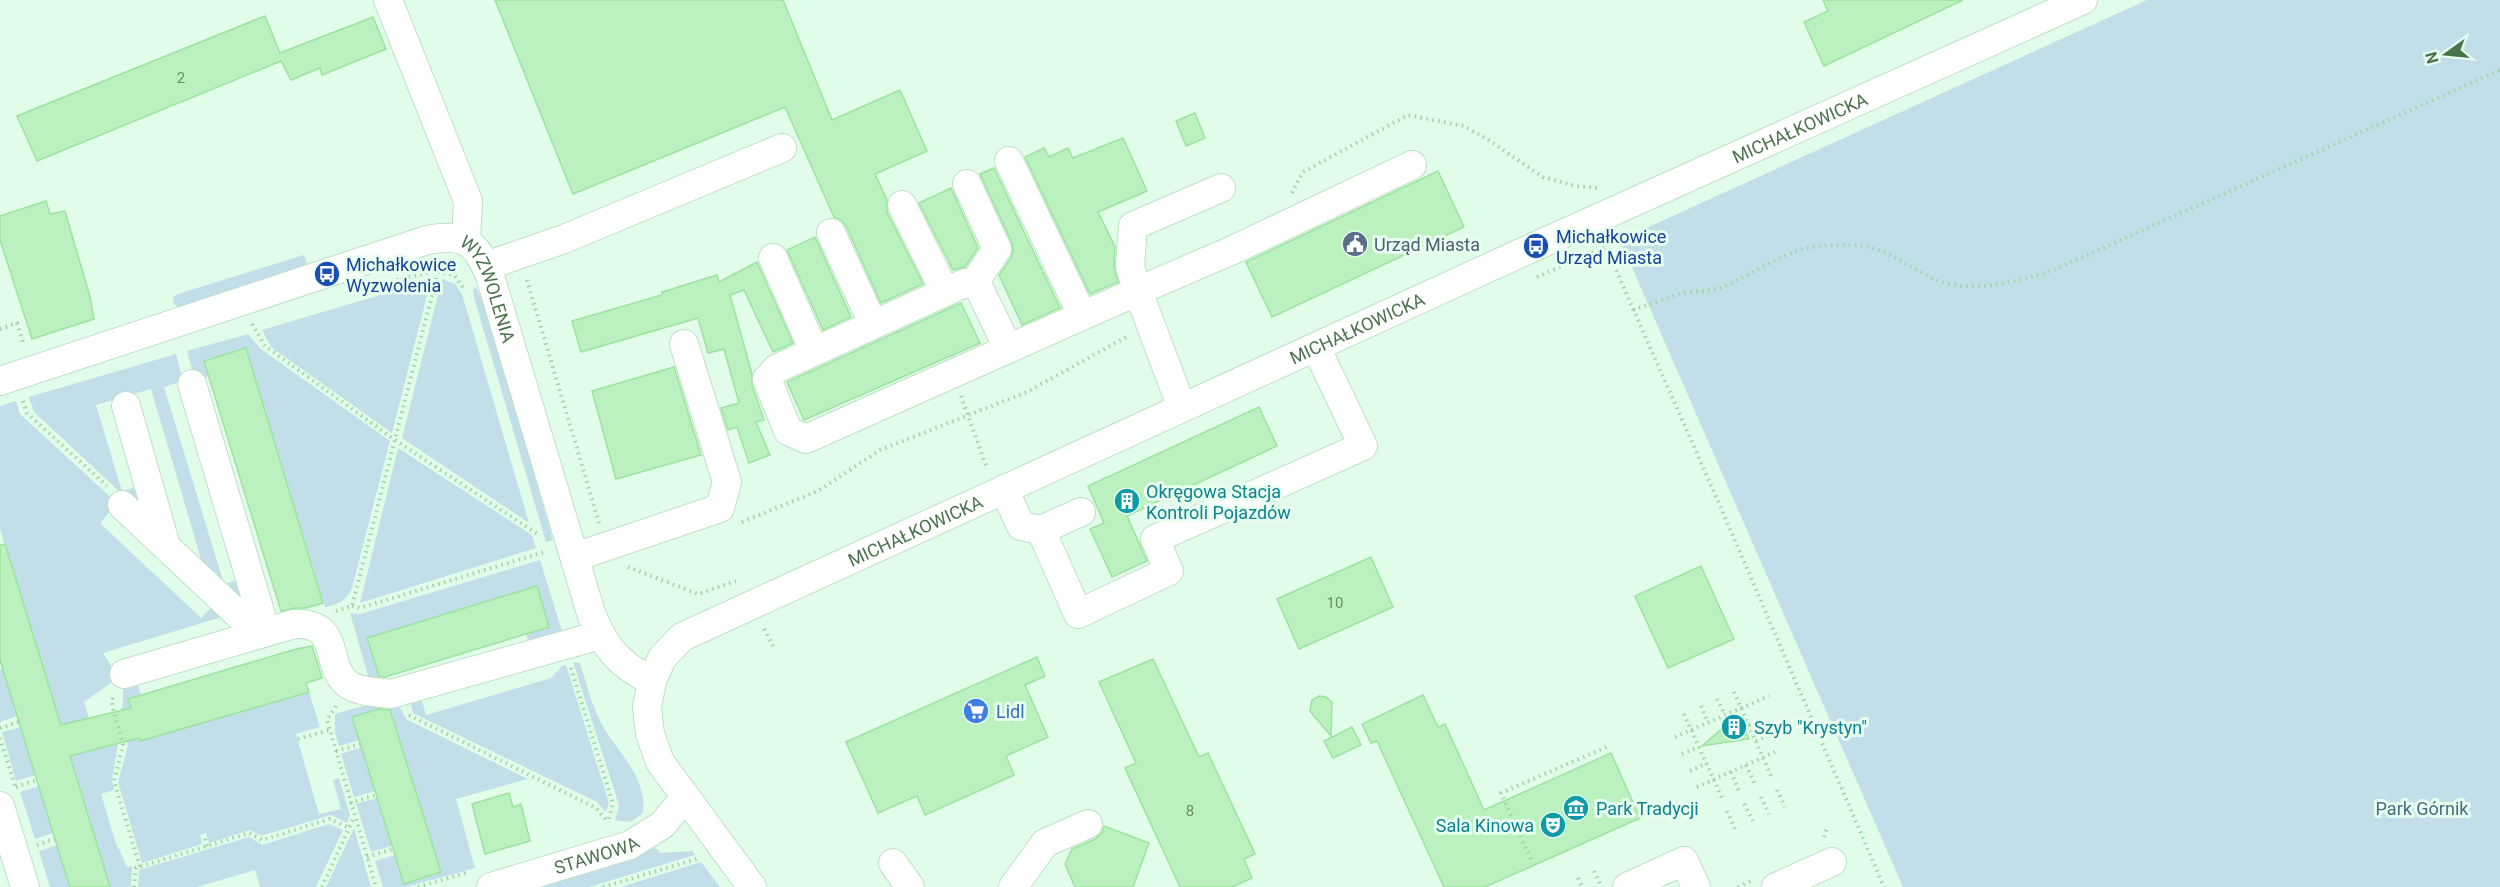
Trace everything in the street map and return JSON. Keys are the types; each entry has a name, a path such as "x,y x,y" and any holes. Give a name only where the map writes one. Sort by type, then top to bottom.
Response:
{"street":[{"path":"388,0 468,201 465,240"},
{"name":"MICHAŁKOWICKA","path":"752,887 684,798 660,762 650,734 647,707 652,681 662,658 682,637 996,479 1182,408 2082,0"},
{"path":"486,266 564,240 782,148"},
{"path":"1009,161 1082,315"},
{"path":"1008,348 978,286 965,283 776,369 767,379 788,431 806,439 1235,249 1412,165"},
{"path":"967,184 998,249 973,285"},
{"path":"1182,408 1130,267 1133,226 1221,188"},
{"path":"902,205 945,292"},
{"path":"831,234 873,324"},
{"name":"WYZWOLENIA","path":"10,387 428,240 441,237 465,240 474,246 486,266 600,636 609,650 631,670 652,681"},
{"path":"773,258 814,351"},
{"path":"579,568 606,548 720,508 727,482 684,344"},
{"path":"1041,530 1078,614 1169,571 1155,539 1363,446 1316,347"},
{"path":"192,384 263,633"},
{"path":"126,406 166,546"},
{"path":"996,479 1021,526 1041,530 1081,512"},
{"path":"122,505 263,633"},
{"path":"124,674 294,624 307,623 320,629 329,640 337,667 349,685 358,689 391,694 600,636"},
{"name":"STAWOWA","path":"491,887 630,845 662,825 684,798"},
{"path":"4,805 25,887"},
{"path":"1013,887 1045,843 1088,824"},
{"path":"1627,887 1684,861 1696,887"},
{"path":"1776,887 1832,862"},
{"path":"893,863 910,887"}],"path":[{"path":"1633,310 1683,293 1703,292 1723,286 1800,250 1823,245 1874,248 1891,254 1932,278 1947,283 1980,285 2026,279 2056,269 2500,70"},
{"path":"1594,220 1884,887"},
{"path":"520,255 606,548 628,567 698,594 738,580"},
{"path":"352,606 438,272"},
{"path":"388,282 438,272 454,275 464,287 467,298"},
{"path":"241,326 262,320"},
{"path":"251,323 265,346 395,440 539,535"},
{"path":"741,522 818,491 880,450 1026,392 1151,324"},
{"path":"952,373 996,479"},
{"path":"10,387 27,413 117,495 122,505"},
{"path":"320,629 333,612 352,606 360,608 544,552 536,524"},
{"path":"579,568 636,565"},
{"path":"755,633 772,623"},
{"path":"764,629 773,646"},
{"path":"401,691 409,716 596,808 608,822 613,804 570,666 571,644"},
{"path":"124,674 111,701 123,745 114,781 140,867"},
{"path":"349,685 327,720 376,887"},
{"path":"1734,692 1771,776"},
{"path":"1675,737 1769,696"},
{"path":"1717,699 1725,715"},
{"path":"1701,706 1708,723"},
{"path":"1684,714 1722,798"},
{"path":"1749,725 1765,718"},
{"path":"0,728 19,722"},
{"path":"298,739 329,730"},
{"path":"1756,741 1772,734"},
{"path":"336,751 361,744"},
{"path":"1531,859 1502,793 1609,746"},
{"path":"1682,754 1699,747"},
{"path":"1697,787 1779,750"},
{"path":"1690,771 1707,763"},
{"path":"1746,765 1755,784"},
{"path":"1731,772 1738,791"},
{"path":"4,805 37,780"},
{"path":"1777,790 1785,807"},
{"path":"350,802 376,795"},
{"path":"1761,797 1769,814"},
{"path":"1744,804 1753,821"},
{"path":"1727,811 1735,829"},
{"path":"322,887 354,817"},
{"path":"134,887 136,868 249,833 262,840 330,819 349,828"},
{"path":"207,846 205,838 208,837"},
{"path":"34,846 55,839"},
{"path":"367,857 393,849"},
{"path":"603,887 702,857"},
{"path":"1594,871 1602,887"},
{"path":"1578,878 1582,887"}],"green space":[{"name":"Park Górnik","path":"2147,0 2500,0 2500,887 1903,887 1620,240"},
{"path":"304,255 308,267 178,307 173,303 174,296 181,293"},
{"path":"442,279 455,284 462,294 529,523 402,438"},
{"path":"431,280 392,433 271,347 262,330"},
{"path":"476,287 487,311 553,540 546,542 475,301 473,290"},
{"path":"248,334 261,349 390,441 352,588 345,599 334,605 325,607 246,349 209,376 195,380 187,351"},
{"path":"176,354 183,381 164,387 224,584 242,579 246,601 204,569 151,389 96,405 122,491 140,486 143,495 134,505 34,412 29,397"},
{"path":"16,401 20,414 117,503 100,523 201,618 215,604 225,616 103,653 113,669 115,680 84,702 98,749 118,744 112,779 114,790 101,794 115,841 127,867 132,866 131,887 110,887 0,529 0,406"},
{"path":"398,448 532,535 536,548 360,603"},
{"path":"540,560 562,631 530,647 526,634 549,627 537,587 367,638 380,679 369,679 350,613 360,614"},
{"path":"573,662 580,663 601,722 632,769 641,789 643,813 631,822 615,820 619,805"},
{"path":"566,665 609,803 606,812 597,802 413,713 410,701 421,698 426,715 551,678 562,666"},
{"path":"3,668 17,716 0,722 0,669"},
{"path":"136,680 141,695 128,699 140,741 309,692 320,727 296,734 319,814 341,809 333,780 339,778 350,815 347,823 331,815 261,836 250,830 209,843 206,833 200,835 202,844 142,863 118,782 128,745 119,714 123,704 123,689"},
{"path":"387,699 401,709 406,719 528,779 456,799 475,868 406,887 383,887 375,861 395,855 404,883 441,872 389,706 353,717 359,740 339,746 335,733 335,714"},
{"path":"20,727 35,775 16,781 2,732"},
{"path":"362,747 376,791 354,797 341,754"},
{"path":"39,786 53,833 35,839 20,792"},
{"path":"377,798 392,846 371,852 356,804"},
{"path":"329,824 343,830 316,887 260,887 255,870 197,887 138,887 139,870 249,837 262,845"},
{"path":"354,828 371,887 326,887"},
{"path":"57,845 70,887 50,887 39,851"},
{"path":"656,848 660,853 693,851 695,855 589,887 524,887"},
{"path":"701,862 720,887 621,887"}],"building":[{"path":"495,0 783,0 832,120 900,90 927,151 875,174 887,200 887,212 923,284 881,303 846,226 834,217 785,107 573,194"},
{"path":"1823,0 1963,0 1824,66 1804,22 1828,11"},
{"path":"265,16 280,53 373,17 386,49 322,75 320,68 291,80 281,61 37,161 17,116"},
{"path":"1195,113 1205,138 1186,146 1176,121"},
{"path":"1123,138 1147,191 1098,212 1115,247 1114,266 1118,282 1090,294 1025,157 1044,148 1049,157 1068,148 1073,158"},
{"path":"994,168 1060,308 1022,325 999,275 1011,258 1012,243 980,174"},
{"name":"Urząd Miasta","path":"1438,171 1464,227 1272,317 1246,262"},
{"path":"951,188 978,248 965,267 953,270 919,203"},
{"path":"46,201 50,214 65,211 90,297 94,319 32,339 0,240 0,216"},
{"path":"815,237 851,317 823,330 787,250"},
{"path":"757,262 793,343 773,352 744,290 730,295 752,374 752,385 764,420 756,422 770,455 749,463 737,427 728,430 721,408 739,403 724,349 708,353 698,318 581,352 572,321 662,295 662,292 717,275 719,282"},
{"path":"961,303 980,343 804,420 787,382"},
{"path":"246,348 323,603 306,608 281,611 204,361"},
{"path":"674,367 701,455 616,479 592,391"},
{"name":"Okręgowa Stacja Kontroli Pojazdów","path":"1259,407 1277,446 1127,516 1147,561 1112,577 1090,529 1104,523 1088,486"},
{"path":"5,544 61,725 131,708 128,699 312,646 322,678 306,683 309,692 140,741 139,738 70,756 110,887 70,887 0,660 0,545"},
{"path":"1371,557 1393,607 1299,649 1277,599"},
{"path":"1701,566 1734,639 1668,668 1635,596"},
{"path":"537,586 549,627 385,677 379,676 367,638"},
{"name":"Lidl","path":"1037,657 1045,676 1025,685 1048,737 1006,756 1014,775 925,815 917,796 878,813 846,742"},
{"path":"1153,659 1199,757 1208,753 1255,854 1244,859 1252,878 1232,887 1180,887 1125,768 1136,763 1099,682"},
{"path":"1423,695 1438,727 1445,724 1484,810 1611,753 1640,818 1485,887 1444,887 1377,741 1371,743 1362,724"},
{"path":"1319,696 1326,697 1332,702 1331,736 1310,711 1312,700"},
{"path":"379,709 390,710 441,872 404,884 352,717"},
{"name":"Szyb \"Krystyn\"","path":"1738,715 1749,739 1702,746"},
{"path":"1352,727 1361,745 1333,758 1324,741"},
{"path":"509,793 513,807 521,804 530,841 485,854 472,804"},
{"path":"1104,826 1149,843 1133,887 1075,887 1065,864 1072,849 1095,839 1102,833"}],"place":[{"name":"Urząd Miasta","path":"1355,244"},
{"name":"Michałkowice Urząd Miasta","path":"1536,246"},
{"name":"Michałkowice Wyzwolenia","path":"327,274"},
{"name":"Okręgowa Stacja Kontroli Pojazdów","path":"1127,501"},
{"name":"Lidl","path":"976,711"},
{"name":"Szyb \"Krystyn\"","path":"1734,727"},
{"name":"Park Tradycji","path":"1576,808"},
{"name":"Sala Kinowa","path":"1553,825"}]}
